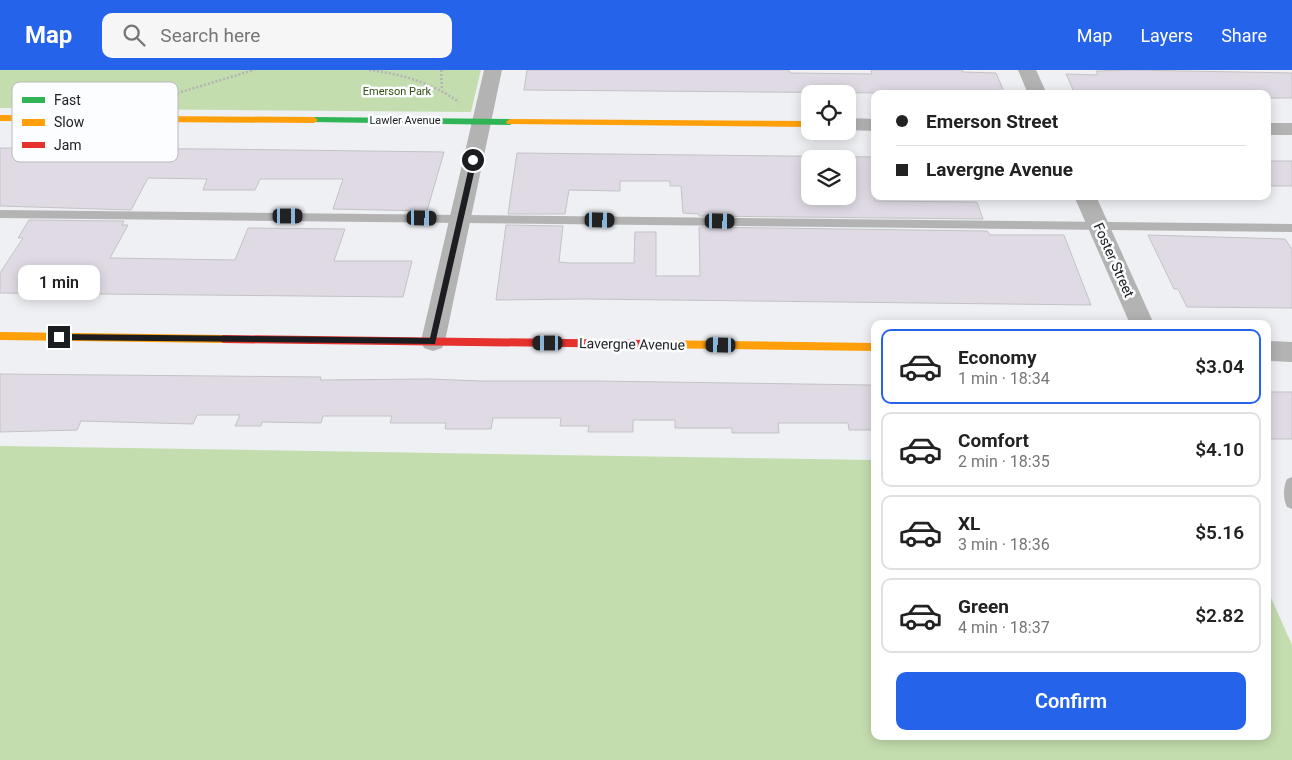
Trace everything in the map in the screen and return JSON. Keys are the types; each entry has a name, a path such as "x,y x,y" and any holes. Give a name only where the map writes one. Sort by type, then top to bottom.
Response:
{"street":[{"path":"433,341 492,70"},
{"path":"1027,70 1036,90"},
{"name":"Lawler Avenue","path":"178,119 801,124"},
{"path":"856,124 871,125"},
{"path":"1271,129 1292,129"},
{"name":"Foster Street","path":"1087,200 1140,320"},
{"name":"Lavergne Avenue","path":"0,336 871,347"},
{"path":"1271,352 1292,352"}],"lane":[{"path":"0,214 1292,228"},
{"path":"1292,484 1292,502"}],"path":[{"path":"178,93 254,70"},
{"path":"369,70 385,72 437,87 464,105"},
{"path":"441,70 442,90"}],"green space":[{"name":"Emerson Park","path":"0,70 481,70 471,112 178,110 178,82 12,82 12,108 0,108"},
{"path":"0,446 871,460 871,740 1271,740 1271,598 1292,645 1292,760 0,760"}],"building":[{"path":"527,70 789,70 790,73 872,74 871,70 962,70 963,72 996,73 1003,90 871,90 871,93 856,93 856,85 801,85 801,92 524,90"},
{"path":"1096,71 1292,73 1292,98 1271,98 1271,90 1073,90 1066,74 1098,75"},
{"path":"0,148 12,148 12,162 178,162 178,149 444,152 427,211 333,209 343,179 260,179 255,190 203,190 207,179 148,178 131,210 0,206"},
{"path":"517,153 801,156 801,205 856,205 856,157 871,157 871,200 977,202 983,219 699,216 699,214 683,213 681,186 670,186 670,181 620,181 620,191 569,190 565,214 508,214"},
{"path":"1271,161 1292,161 1292,186 1271,186"},
{"path":"29,220 124,221 122,225 128,225 110,258 235,260 248,228 345,229 334,261 412,261 403,297 0,293 0,273 23,238 18,238"},
{"path":"506,225 563,226 559,262 571,263 634,263 635,232 656,232 656,276 700,276 699,227 987,231 990,235 1064,235 1091,305 586,299 496,300"},
{"path":"1148,235 1285,239 1292,249 1292,308 1187,307 1178,289 1174,289"},
{"path":"0,374 321,377 320,380 430,379 871,385 871,430 849,430 848,423 778,423 779,433 732,433 732,428 675,428 675,420 633,420 633,432 588,432 589,426 560,426 561,418 493,418 491,429 445,429 446,423 390,423 392,416 323,416 321,423 262,422 261,426 235,426 240,415 197,415 193,424 81,421 77,430 0,432"},
{"path":"1271,392 1292,392 1292,439 1271,439"}],"traffic: fast":[{"path":"314,120 510,122"}],"traffic: slow":[{"path":"0,118 12,118"},
{"path":"178,119 314,120"},
{"path":"510,122 801,124"},
{"path":"0,336 223,339"},
{"path":"646,344 871,347"}],"traffic: jam":[{"path":"223,339 646,344"}],"route":[{"path":"59,337 433,341 473,160"}]}
